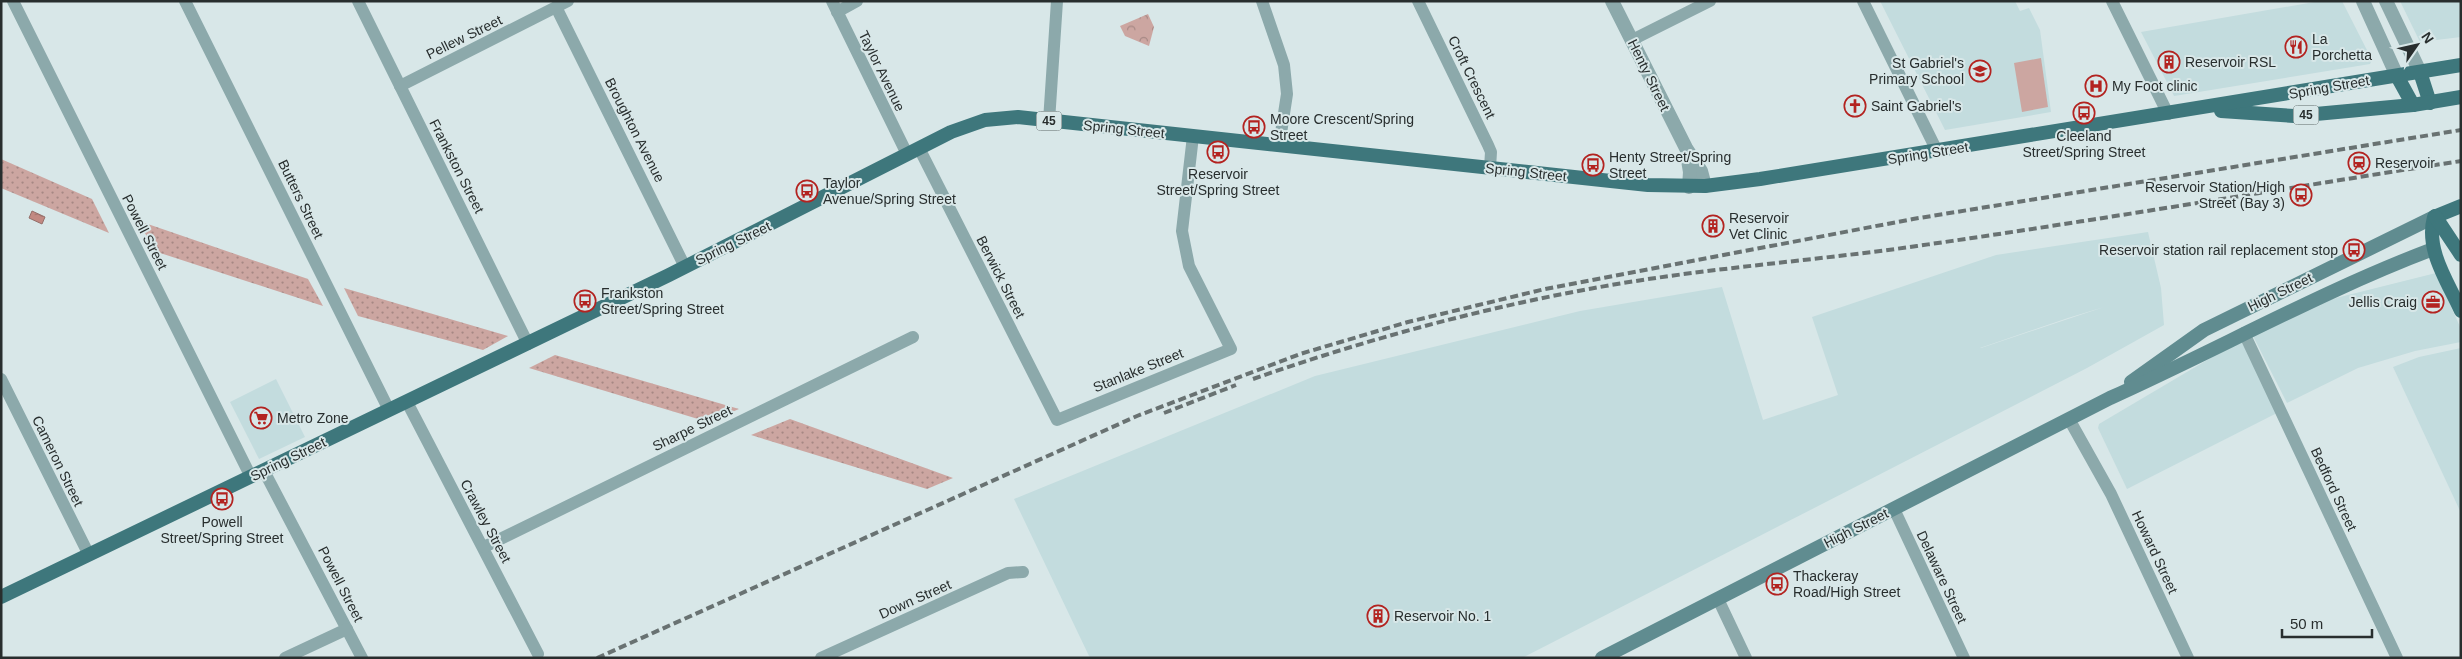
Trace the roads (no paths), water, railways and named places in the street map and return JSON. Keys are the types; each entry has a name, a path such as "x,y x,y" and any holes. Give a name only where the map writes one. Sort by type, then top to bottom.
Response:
{"main road":[{"name":"Spring Street","path":"1,597 528,344 685,267 951,132 985,120 1018,117 1661,186 1689,187 2198,110 2420,72 2460,68"},
{"path":"2420,72 2430,102"},
{"path":"2397,76 2413,105"},
{"name":"Spring Street","path":"2198,110 2275,116 2334,114 2413,105 2461,97"},
{"path":"2268,98 2275,116"},
{"name":"High Street","path":"2110,398 2190,339 2231,316 2434,217 2461,206"},
{"path":"2434,217 2456,240 2461,255"},
{"path":"2434,217 2431,234 2433,249 2461,311"},
{"name":"High Street","path":"1602,658 2110,398 2310,301 2456,240"},
{"path":"2190,339 2197,357"}],"street":[{"name":"Powell Street","path":"13,1 251,477"},
{"name":"Butters Street","path":"185,1 389,410"},
{"name":"Frankston Street","path":"358,1 528,344"},
{"name":"Pellew Street","path":"400,86 568,1"},
{"path":"834,6 857,1"},
{"path":"1049,121 1057,1"},
{"path":"1262,1 1284,65 1287,94 1279,146"},
{"name":"Croft Crescent","path":"1418,1 1488,145 1491,152 1490,168"},
{"name":"Henty Street","path":"1612,1 1686,148 1701,171 1705,186"},
{"path":"1632,40 1710,1"},
{"path":"1863,1 1936,151"},
{"path":"2112,1 2168,114"},
{"path":"2363,1 2397,76"},
{"path":"2386,1 2420,72"},
{"name":"Taylor Avenue","path":"834,6 913,151"},
{"name":"Broughton Avenue","path":"556,8 685,267"},
{"name":"Stanlake Street","path":"1057,420 1230,349 1189,266 1182,230 1193,136"},
{"name":"Henty Street","path":"1686,148 1690,172 1689,187"},
{"name":"Berwick Street","path":"913,151 1057,420"},
{"name":"Bedford Street","path":"2244,333 2397,658"},
{"name":"Sharpe Street","path":"484,548 913,337"},
{"name":"Cameron Street","path":"1,379 89,555"},
{"name":"Crawley Street","path":"407,402 538,654"},
{"name":"Howard Street","path":"2073,417 2092,448 2093,459 2188,658"},
{"name":"Powell Street","path":"264,471 362,658"},
{"name":"Delaware Street","path":"1894,509 1964,658"},
{"name":"Down Street","path":"821,658 1008,573 1023,572"},
{"path":"1718,599 1746,658"},
{"path":"285,658 347,629"}],"water":[{"path":"32,211 45,217 42,224 29,218"}],"railway":[{"path":"597,658 1137,416 1300,354 1408,322 1545,289 1913,219 2461,130"},
{"path":"1253,379 1344,349 1436,323 1576,291 1660,277 1880,251 1985,236 2461,161"},
{"path":"1164,413 1236,385"}],"place":[{"name":"La Porchetta","path":"2296,47"},
{"name":"Reservoir RSL","path":"2169,62"},
{"name":"St Gabriel's Primary School","path":"1980,71"},
{"name":"My Foot clinic","path":"2096,86"},
{"name":"Saint Gabriel's","path":"1855,106"},
{"name":"Cleeland Street/Spring Street","path":"2084,113"},
{"name":"Moore Crescent/Spring Street","path":"1254,127"},
{"name":"Reservoir Street/Spring Street","path":"1218,152"},
{"name":"Reservoir","path":"2359,163"},
{"name":"Henty Street/Spring Street","path":"1593,165"},
{"name":"Taylor Avenue/Spring Street","path":"807,191"},
{"name":"Reservoir Station/High Street (Bay 3)","path":"2301,195"},
{"name":"Reservoir Vet Clinic","path":"1713,226"},
{"name":"Reservoir station rail replacement stop","path":"2354,250"},
{"name":"Frankston Street/Spring Street","path":"585,301"},
{"name":"Jellis Craig","path":"2433,302"},
{"name":"Metro Zone","path":"261,418"},
{"name":"Powell Street/Spring Street","path":"222,499"},
{"name":"Thackeray Road/High Street","path":"1777,584"},
{"name":"Reservoir No. 1","path":"1378,616"}]}
